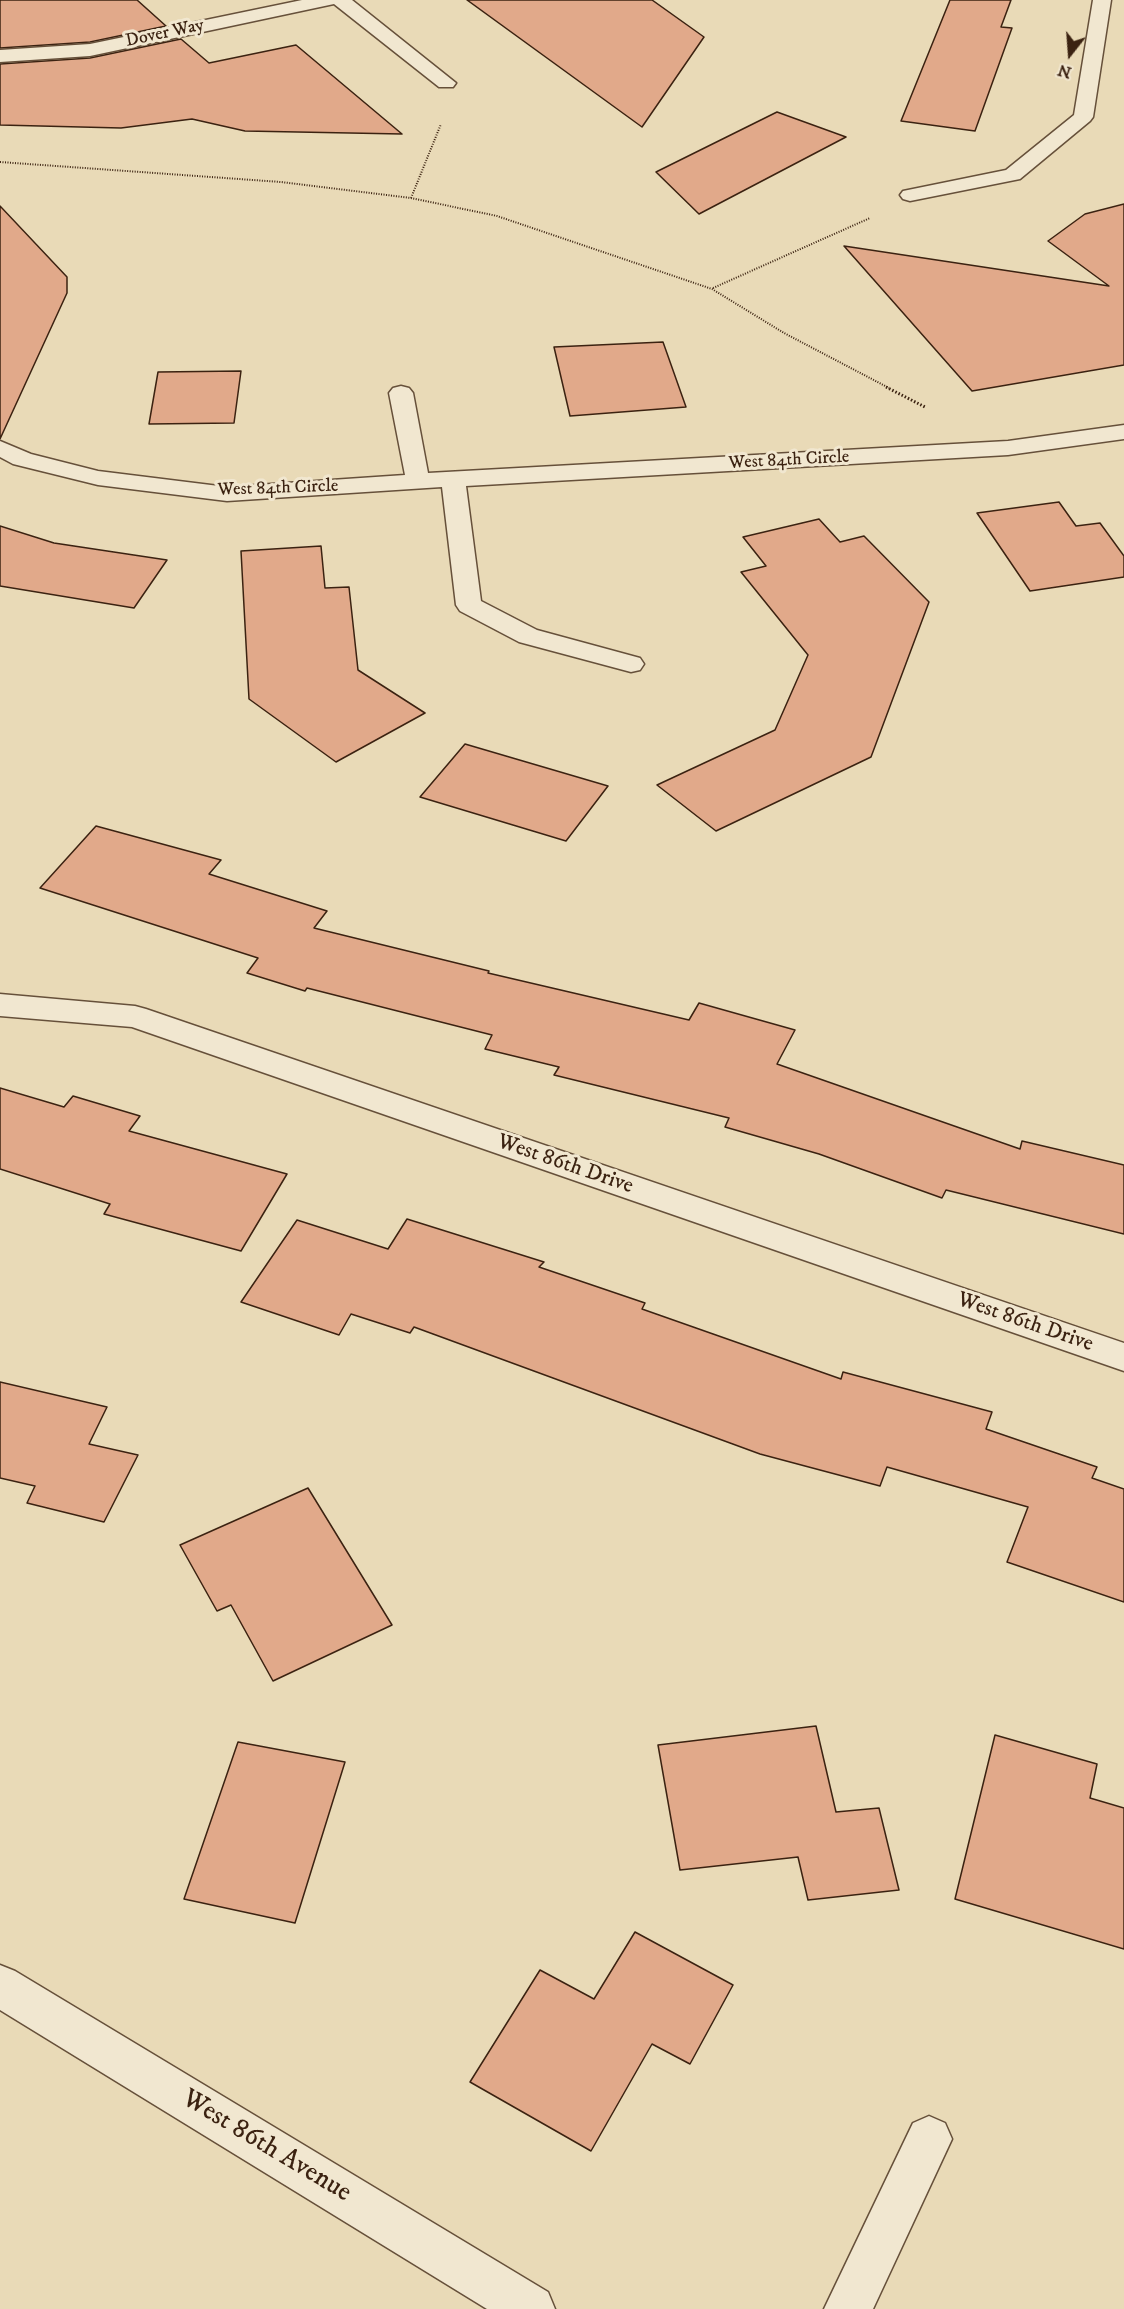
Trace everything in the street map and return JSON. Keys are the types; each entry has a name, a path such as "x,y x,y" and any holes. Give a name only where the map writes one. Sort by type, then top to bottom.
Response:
{"street":[{"name":"Dover Way","path":"0,56 90,50 328,0"},
{"path":"341,0 446,83"},
{"path":"910,195 1013,175 1083,117 1102,0"},
{"path":"401,393 418,482"},
{"name":"West 84th Circle","path":"0,448 22,459 98,478 227,494 1008,448 1124,432"},
{"path":"453,479 469,605 528,636 631,664"},
{"name":"West 86th Drive","path":"0,1005 135,1017 1124,1357"},
{"name":"West 86th Avenue","path":"0,1986 531,2309"},
{"path":"848,2309 929,2139"}],"path":[{"path":"411,198 447,109 446,83"},
{"path":"0,162 281,182 411,198 497,216 712,289 784,333 928,408"},
{"path":"712,289 868,219 910,195"}],"building":[{"path":"0,0 137,0 166,26 90,42 0,48"},
{"path":"467,0 652,0 704,37 642,127"},
{"path":"950,0 1011,0 1001,27 1012,28 975,131 901,121"},
{"path":"181,39 209,63 296,45 402,134 245,131 192,119 121,128 0,125 0,64 90,58"},
{"path":"777,112 846,137 699,214 656,172"},
{"path":"1124,204 1124,365 972,391 844,246 1109,286 1048,241 1085,214"},
{"path":"0,206 67,277 67,293 0,439"},
{"path":"663,342 686,407 570,416 554,347"},
{"path":"241,371 234,423 149,424 158,372"},
{"path":"1059,502 1076,526 1100,523 1124,556 1124,577 1030,591 977,513"},
{"path":"819,519 840,542 864,536 929,602 871,757 716,831 657,785 775,730 808,655 741,572 766,566 743,537"},
{"path":"0,526 54,543 167,560 134,608 0,586"},
{"path":"321,546 325,588 349,587 358,670 425,713 336,762 249,699 241,551"},
{"path":"465,744 608,786 566,841 420,797"},
{"path":"96,826 221,860 209,874 327,911 314,928 489,971 488,973 689,1020 699,1003 795,1030 777,1064 1020,1149 1022,1141 1124,1165 1124,1234 946,1190 942,1198 819,1154 725,1127 729,1118 554,1075 559,1067 485,1049 492,1035 307,988 305,991 247,973 258,958 40,888"},
{"path":"0,1088 64,1107 73,1096 140,1116 129,1131 287,1174 241,1251 104,1214 110,1204 0,1169"},
{"path":"407,1219 544,1262 539,1267 645,1303 642,1309 841,1379 843,1372 992,1412 986,1429 1097,1467 1092,1478 1124,1489 1124,1602 1007,1562 1028,1507 887,1467 880,1486 760,1454 414,1327 410,1333 351,1314 339,1335 241,1302 297,1220 388,1249"},
{"path":"0,1382 107,1407 89,1444 138,1455 104,1522 27,1503 35,1486 0,1478"},
{"path":"308,1488 392,1625 273,1681 231,1605 217,1611 180,1545"},
{"path":"816,1726 836,1812 879,1808 899,1890 808,1900 798,1857 680,1870 658,1745"},
{"path":"995,1735 1097,1764 1090,1798 1124,1808 1124,1949 955,1899"},
{"path":"238,1742 345,1762 295,1923 184,1899"},
{"path":"635,1932 733,1985 690,2064 652,2044 591,2151 470,2082 540,1970 594,1999"}]}
